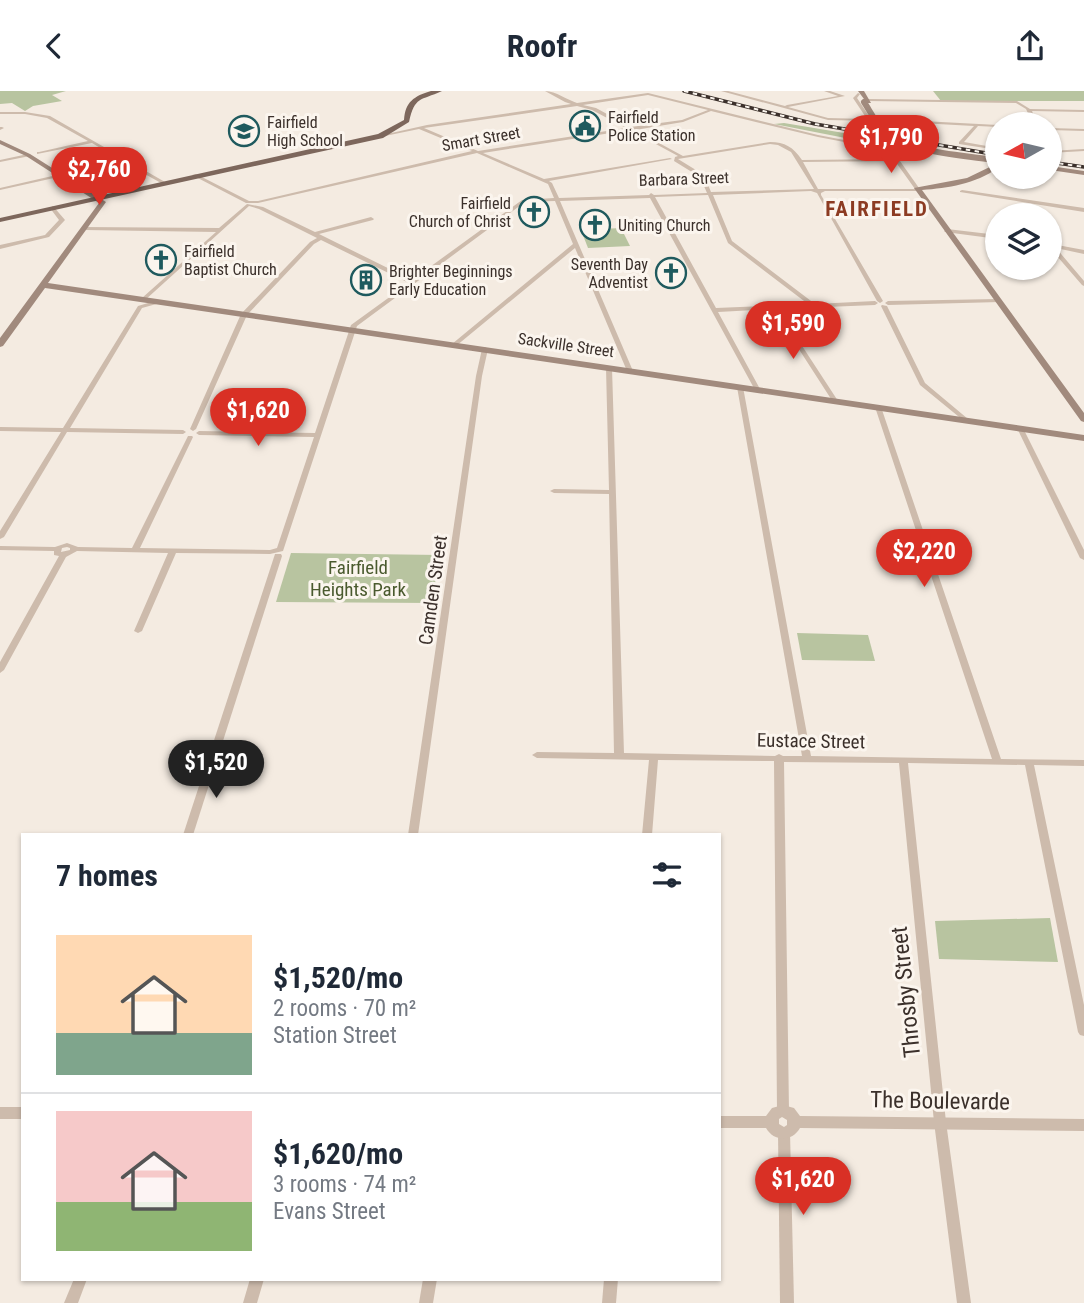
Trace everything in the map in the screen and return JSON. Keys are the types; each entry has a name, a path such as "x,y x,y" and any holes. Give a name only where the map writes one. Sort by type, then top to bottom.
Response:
{"main road":[{"path":"401,124 406,101 431,91"},
{"path":"265,160 380,136 401,124 408,105 417,98 439,91"},
{"path":"858,92 867,101 879,125 901,139 985,160"},
{"path":"82,188 103,194 118,193 365,138 401,124"},
{"path":"0,142 28,155 100,201"},
{"name":"Barbara Street","path":"918,189 954,187 985,169"},
{"path":"1062,170 1084,173"},
{"path":"0,220 100,201 180,179"},
{"path":"918,189 1084,419"},
{"path":"0,344 85,228 100,201 118,193"},
{"name":"Sackville Street","path":"43,285 131,297 142,303 162,302 1084,438"}],"street":[{"path":"547,91 594,109 631,129 702,176 730,242 813,305"},
{"path":"723,91 836,120 872,120"},
{"path":"826,91 843,96"},
{"path":"858,92 856,98 872,120"},
{"path":"380,136 576,104 648,96 674,100 798,132 891,150 954,154"},
{"path":"783,107 843,96"},
{"path":"867,101 1017,101 1030,110 1084,111"},
{"name":"Smart Street","path":"247,204 257,204 479,152 685,120 710,111"},
{"path":"0,113 48,117 163,182"},
{"path":"884,120 985,125"},
{"path":"401,124 418,128 545,180 553,189 630,371"},
{"path":"977,125 961,143 985,147"},
{"path":"1062,130 1084,130"},
{"path":"1074,130 1084,138"},
{"path":"545,180 774,143 798,132"},
{"path":"38,153 92,142"},
{"path":"774,143 793,149 882,303 922,384 966,420"},
{"path":"891,150 918,189"},
{"path":"1062,152 1084,151"},
{"path":"0,161 28,155"},
{"path":"800,161 896,160"},
{"path":"72,173 126,161"},
{"path":"0,188 61,175"},
{"path":"0,537 142,303 247,204 194,176"},
{"path":"189,833 276,552 354,325 412,280 528,199 548,195 553,189"},
{"name":"Barbara Street","path":"528,199 708,192 918,189"},
{"path":"962,191 1084,210"},
{"path":"650,194 716,310 757,390"},
{"path":"257,204 412,280"},
{"path":"0,247 53,232 62,220 52,208"},
{"path":"314,234 372,219"},
{"path":"85,228 219,230"},
{"path":"947,231 985,235"},
{"path":"135,549 244,314 312,243 322,237"},
{"path":"454,345 577,244"},
{"path":"1062,248 1084,252"},
{"path":"1062,259 1084,284"},
{"path":"716,310 998,301"},
{"path":"774,307 835,401"},
{"name":"Camden Street","path":"413,833 485,349"},
{"path":"609,368 619,756"},
{"path":"740,387 807,758"},
{"path":"878,407 997,761"},
{"path":"1020,428 1084,558"},
{"path":"0,429 317,435"},
{"path":"554,491 612,492"},
{"path":"0,670 60,552 67,545 75,549 276,552"},
{"path":"0,548 60,552"},
{"path":"138,631 173,550"},
{"name":"Eustace Street","path":"537,755 1084,763"},
{"path":"647,833 654,757"},
{"path":"779,757 783,1111"},
{"name":"Throsby Street","path":"903,760 940,1122 964,1303"},
{"path":"1029,762 1084,1032"},
{"path":"788,1303 790,1127 793,1116 783,1111 774,1114 771,1122 774,1128 790,1127"},
{"path":"0,1113 21,1113"},
{"path":"721,1122 771,1122"},
{"name":"The Boulevarde","path":"790,1127 940,1122 1084,1125"},
{"path":"71,1303 80,1281"},
{"path":"250,1303 256,1281"},
{"path":"426,1303 430,1281"},
{"path":"609,1303 611,1281"}],"green space":[{"path":"0,91 66,91 52,95 62,101 33,106 25,111 12,103 0,104"},
{"path":"933,91 1084,91 1084,101 941,101"},
{"path":"784,123 898,142 910,147 881,145 774,124"},
{"path":"621,228 630,246 588,248 581,230"},
{"name":"Fairfield Heights Park","path":"291,553 440,555 432,603 276,602"},
{"path":"797,633 868,635 875,661 802,660"},
{"path":"1050,918 1058,962 939,959 935,921"}],"railway":[{"path":"684,91 815,124 985,153"},
{"path":"1062,164 1084,167"}],"place":[{"name":"Fairfield Police Station","path":"585,126"},
{"name":"Fairfield High School","path":"244,131"},
{"name":"Fairfield Church of Christ","path":"534,212"},
{"name":"Uniting Church","path":"595,225"},
{"name":"Fairfield Baptist Church","path":"161,260"},
{"name":"Seventh Day Adventist","path":"671,273"},
{"name":"Brighter Beginnings Early Education","path":"366,280"}],"district":[{"name":"FAIRFIELD","path":"877,209"}]}
